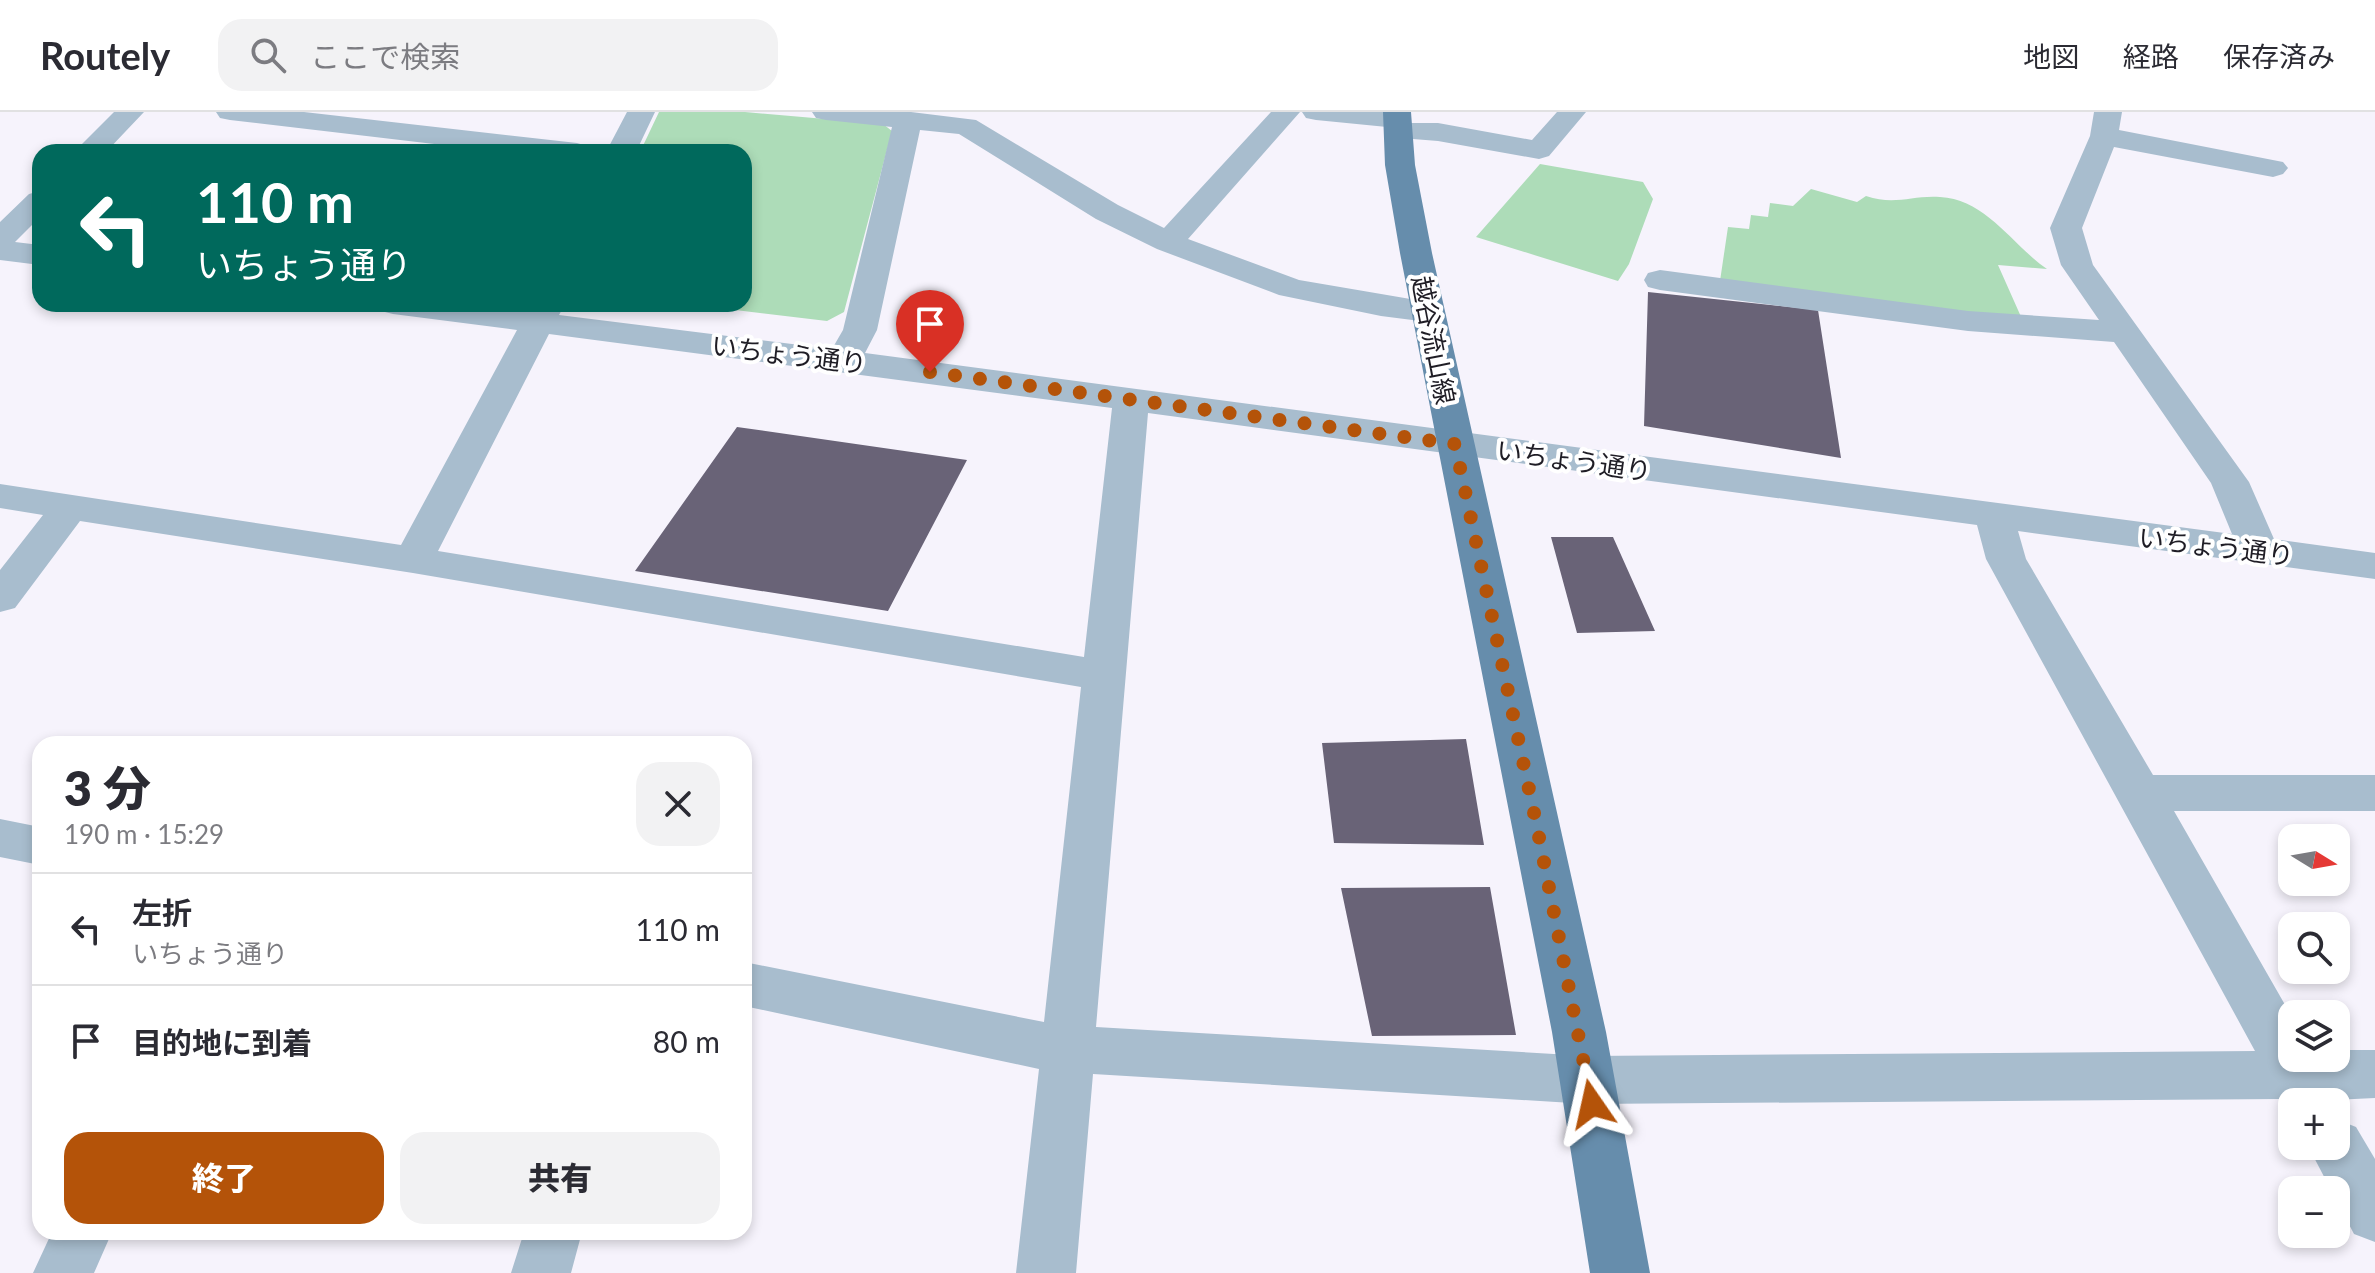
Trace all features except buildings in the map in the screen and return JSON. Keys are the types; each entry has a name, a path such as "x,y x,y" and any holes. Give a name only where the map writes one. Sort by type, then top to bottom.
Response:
{"main road":[{"name":"越谷流山線","path":"1397,120 1400,165 1428,312 1588,1080 1620,1273"}],"street":[{"path":"97,144 130,112"},
{"path":"230,112 386,120 529,144"},
{"path":"625,144 641,112"},
{"path":"826,112 908,120 980,119 1107,212 1168,242 1291,288 1428,312"},
{"path":"1168,242 1286,112"},
{"path":"1316,112 1397,120 1438,132 1539,150 1572,112"},
{"path":"843,361 860,330 908,120"},
{"path":"2260,552 2230,482 2077,265 2066,228 2106,124 2273,168"},
{"path":"0,239 32,208"},
{"path":"0,250 32,254"},
{"path":"1660,280 1968,321 2124,332"},
{"name":"いちょう通り","path":"513,312 543,314 843,361 2375,566"},
{"path":"413,560 543,314"},
{"path":"1046,1273 1131,399"},
{"path":"0,496 413,560 1052,669 1104,674"},
{"path":"0,598 70,507"},
{"path":"1994,517 2006,559 2303,1088"},
{"path":"2140,793 2375,793"},
{"path":"0,838 32,844"},
{"path":"752,986 1066,1049 1588,1080 2278,1089"},
{"path":"2309,1088 2375,1074"},
{"path":"2344,1160 2375,1214"},
{"path":"63,1273 79,1240"},
{"path":"541,1273 551,1240"}],"green space":[{"path":"659,112 745,112 883,124 892,131 844,312 827,321 752,312 752,144 644,144"},
{"path":"1540,164 1643,182 1653,199 1629,264 1618,281 1476,237"},
{"path":"1811,189 1857,202 1866,196 1886,200 1940,197 1956,200 1985,214 2047,269 1998,265 2022,319 1720,281 1728,227 1749,229 1751,215 1768,217 1770,203 1793,206"}],"route":[{"path":"930,372 1455,444 1536,822 1592,1104"}]}
